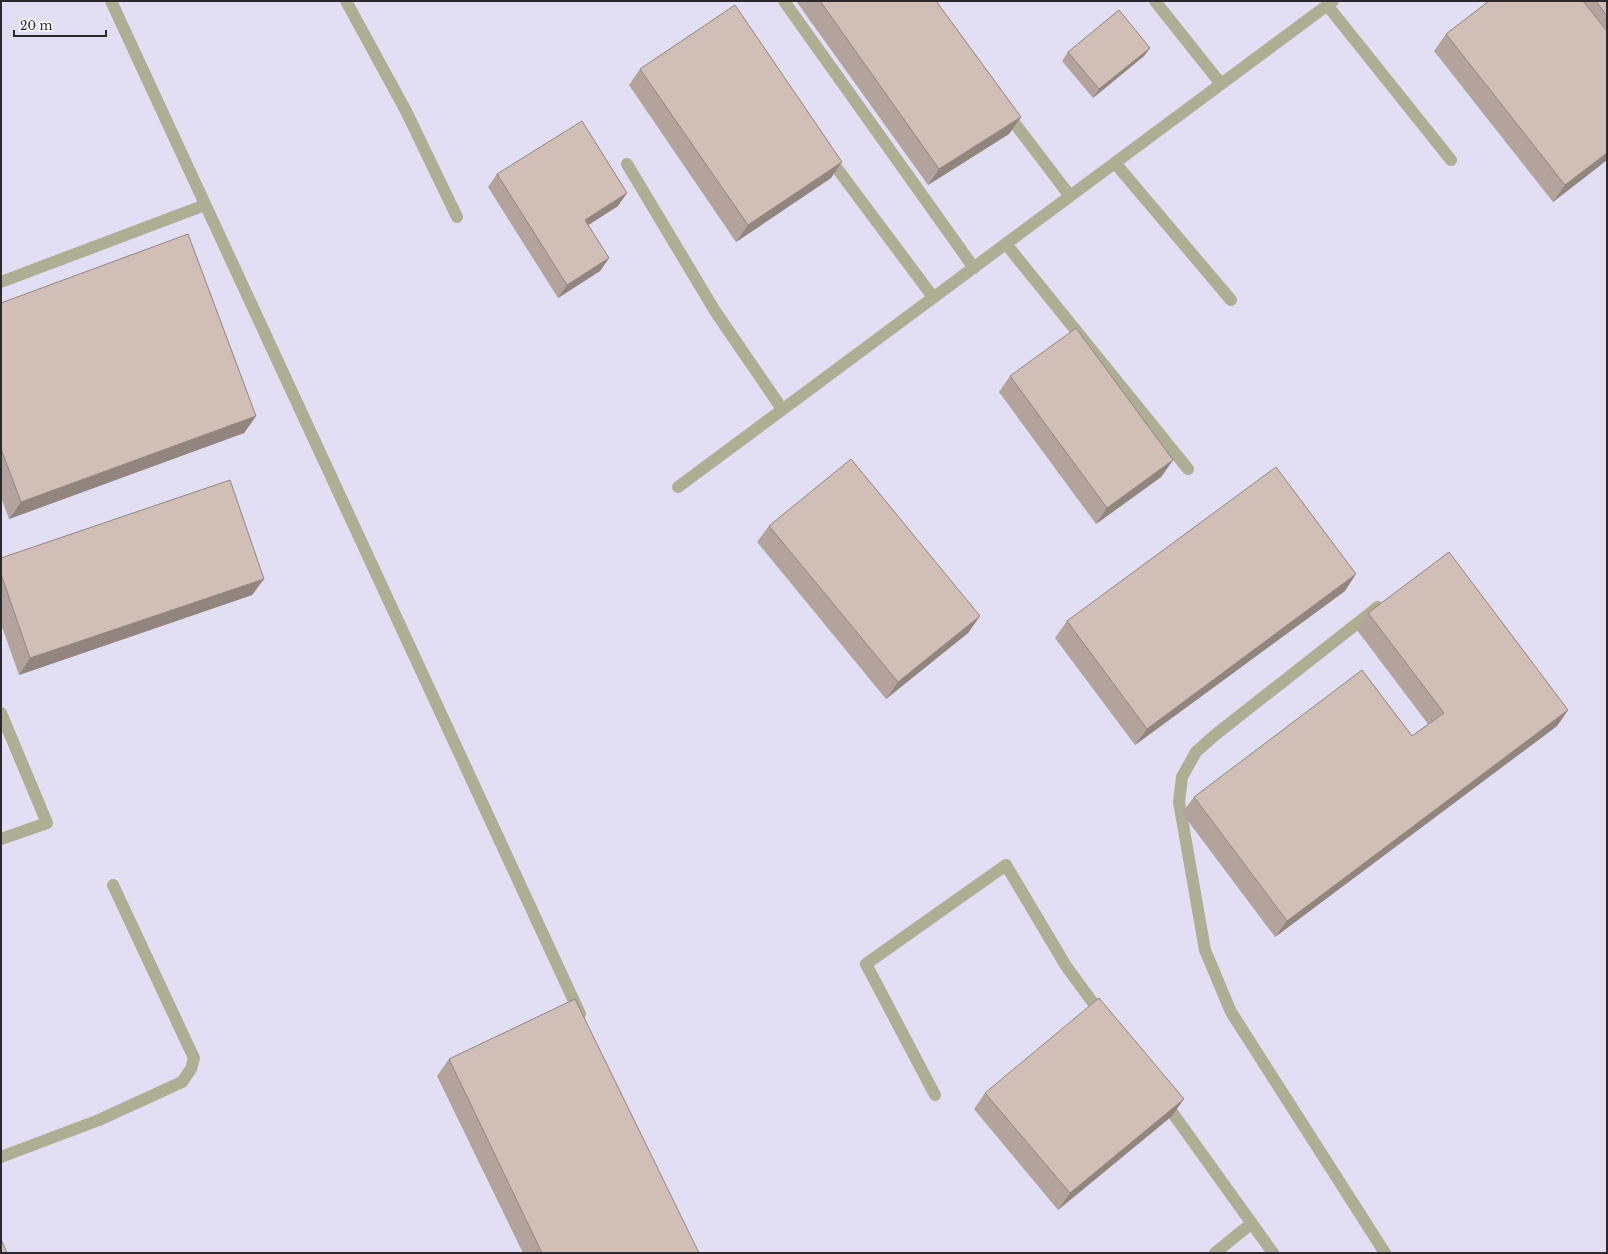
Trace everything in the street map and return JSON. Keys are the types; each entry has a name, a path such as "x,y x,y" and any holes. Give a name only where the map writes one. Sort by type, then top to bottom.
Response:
{"lane":[{"path":"111,1 585,1023"},
{"path":"346,1 406,111 457,217"},
{"path":"784,1 974,268"},
{"path":"1155,1 1221,84"},
{"path":"678,487 1330,3 1451,160"},
{"path":"998,101 1070,196"},
{"path":"820,146 933,297"},
{"path":"1115,163 1231,300"},
{"path":"627,164 715,312 782,409"},
{"path":"1,282 205,205"},
{"path":"1006,244 1188,469"},
{"path":"1385,1253 1231,1012 1205,950 1179,802 1182,777 1196,752 1215,735 1390,597"},
{"path":"1,713 46,823 1,839"},
{"path":"935,1095 866,964 1006,865 1066,966 1108,1024"},
{"path":"1,1157 99,1120 168,1090 182,1082 191,1069 194,1058 113,884"},
{"path":"1159,1095 1273,1253"},
{"path":"1215,1253 1252,1223"}],"shaded area":[{"path":"1,1 1607,1 1607,1253 1,1253"}],"building":[{"path":"820,1 936,1 1021,117 939,169"},
{"path":"1489,1 1583,1 1607,31 1607,153 1565,185 1446,34"},
{"path":"1596,1 1607,1 1607,16"},
{"path":"735,5 842,162 748,225 640,69"},
{"path":"1119,10 1150,48 1099,89 1068,52"},
{"path":"582,121 627,193 585,220 609,258 567,285 497,174"},
{"path":"188,234 256,416 21,502 1,449 1,303"},
{"path":"1076,328 1173,460 1107,508 1010,376"},
{"path":"851,459 980,616 898,682 769,526"},
{"path":"1276,467 1356,574 1147,729 1067,621"},
{"path":"230,480 264,579 30,658 1,574 1,558"},
{"path":"1449,552 1568,710 1287,921 1194,797 1362,670 1412,736 1444,713 1368,613"},
{"path":"1099,998 1184,1099 1070,1193 985,1093"},
{"path":"575,999 699,1253 542,1253 449,1059"},
{"path":"1,1239 7,1253 1,1253"}]}
